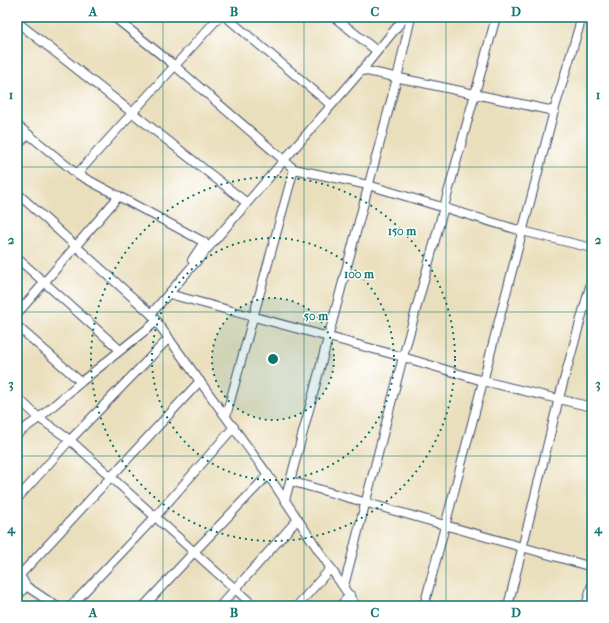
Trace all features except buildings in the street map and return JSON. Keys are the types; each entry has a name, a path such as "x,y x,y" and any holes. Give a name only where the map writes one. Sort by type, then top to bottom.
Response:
{"street":[{"path":"114,17 175,66 294,169 368,185 522,231 592,248"},
{"path":"77,174 219,17"},
{"path":"226,17 331,105"},
{"path":"334,17 377,51"},
{"path":"151,314 170,294 362,70 405,17"},
{"path":"285,500 397,78 411,17"},
{"path":"344,586 474,94 496,17"},
{"path":"424,606 554,111 582,17"},
{"path":"17,22 247,203"},
{"path":"362,70 554,111"},
{"path":"17,125 77,174 204,242 180,282"},
{"path":"17,146 28,134"},
{"path":"226,416 294,169"},
{"path":"17,193 157,321 268,475 356,606"},
{"path":"17,314 119,196"},
{"path":"17,258 120,350"},
{"path":"508,606 559,398 592,279"},
{"path":"170,294 404,357 483,381 592,407"},
{"path":"17,434 39,418 157,321"},
{"path":"17,326 81,382"},
{"path":"17,499 70,440 169,338"},
{"path":"56,606 26,586 19,574 111,478 200,381"},
{"path":"17,396 39,418 70,440 254,606"},
{"path":"71,606 155,517 234,427"},
{"path":"144,606 268,475"},
{"path":"290,482 592,566"},
{"path":"220,606 298,519"},
{"path":"297,606 331,568"},
{"path":"586,606 592,584"},
{"path":"17,597 26,586"},
{"path":"340,606 350,596"}]}
